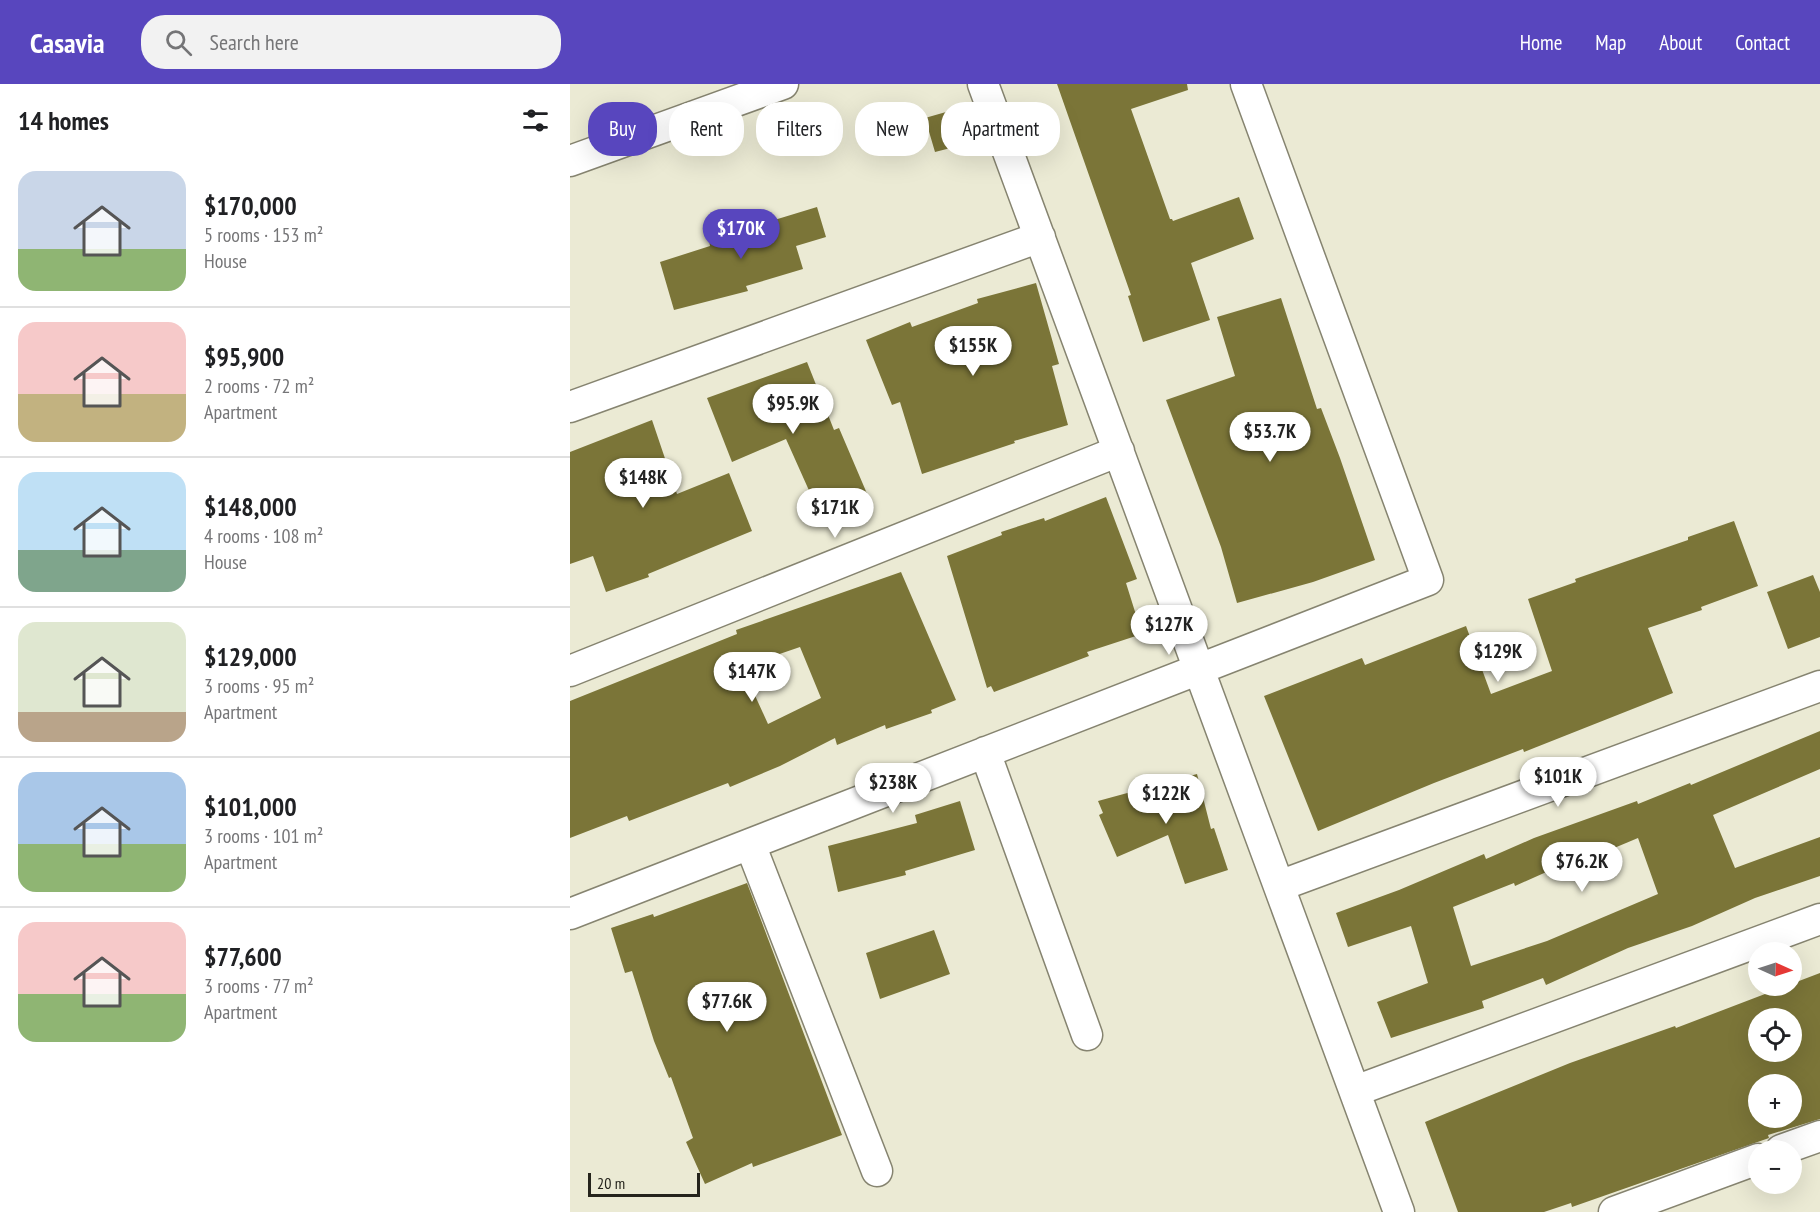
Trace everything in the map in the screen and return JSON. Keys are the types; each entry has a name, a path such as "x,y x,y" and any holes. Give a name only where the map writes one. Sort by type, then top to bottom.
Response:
{"street":[{"path":"570,161 740,91 783,84"},
{"path":"983,84 1399,1212"},
{"path":"570,914 1428,580 1246,84"},
{"path":"570,407 1040,237"},
{"path":"570,671 1119,451"},
{"path":"1279,886 1820,686"},
{"path":"985,752 1087,1035"},
{"path":"750,844 876,1171"},
{"path":"1355,1091 1820,919"},
{"path":"1802,1142 1820,1136"},
{"path":"1614,1212 1748,1163"}],"building":[{"path":"1057,84 1187,84 1188,90 1131,109 1170,219 1173,221 1239,197 1254,239 1191,263 1210,320 1143,342 1128,296 1131,295"},
{"path":"941,113 941,150 935,152 929,132 929,117"},
{"path":"817,207 826,237 796,246 803,269 746,286 748,291 674,310 660,262 710,246 709,240"},
{"path":"1036,283 1059,364 1052,366 1068,425 1014,441 1015,443 922,474 900,402 892,405 866,340 910,322 912,327 978,303 977,299"},
{"path":"1281,298 1317,409 1321,408 1375,560 1313,582 1237,603 1221,547 1166,400 1235,376 1217,317"},
{"path":"807,362 834,430 839,428 871,503 824,524 786,439 732,462 707,398"},
{"path":"652,420 677,494 729,473 752,531 648,574 649,577 606,592 593,556 570,564 570,452"},
{"path":"1106,497 1137,579 1126,583 1142,634 1087,652 1089,656 994,692 991,686 987,688 947,556 1002,535 1001,532 1044,518 1045,521"},
{"path":"1734,521 1758,586 1701,607 1702,610 1648,628 1673,693 1524,752 1523,749 1434,783 1318,831 1264,696 1362,658 1365,665 1466,626 1491,694 1552,671 1528,599 1576,582 1575,579 1688,540 1688,537"},
{"path":"901,572 956,700 931,710 932,713 886,729 885,725 837,745 835,738 780,766 730,787 728,783 629,821 627,816 570,838 570,701 737,634 736,630","holes":["800,647 821,698 768,724 742,667"]},
{"path":"1813,575 1820,592 1820,637 1788,649 1767,592"},
{"path":"1820,731 1820,769 1713,815 1735,868 1820,837 1820,876 1755,898 1692,926 1628,948 1546,985 1543,978 1482,1001 1484,1008 1391,1038 1377,1002 1428,983 1411,926 1348,947 1336,913 1399,890 1484,854 1486,859 1534,838 1637,801 1638,804 1690,783 1691,785","holes":["1638,838 1658,894 1547,941 1471,966 1453,907 1514,883 1515,886 1562,865 1564,869"]},
{"path":"1197,774 1211,829 1214,828 1228,870 1185,884 1168,835 1117,857 1099,815 1103,813 1098,801"},
{"path":"960,801 975,850 905,871 906,875 838,892 828,846 917,823 915,815"},
{"path":"747,883 842,1135 753,1167 752,1163 705,1184 686,1142 693,1138 671,1077 669,1078 654,1041 632,971 625,973 611,928 653,914 654,917"},
{"path":"934,930 950,974 880,999 866,953"},
{"path":"1820,973 1820,1119 1802,1125 1802,1074 1748,1074 1748,1128 1791,1128 1768,1135 1769,1138 1763,1140 1748,1140 1748,1145 1572,1207 1571,1203 1544,1212 1458,1212 1425,1122 1570,1063 1675,1026 1676,1028 1760,996 1802,996 1802,980"}]}
